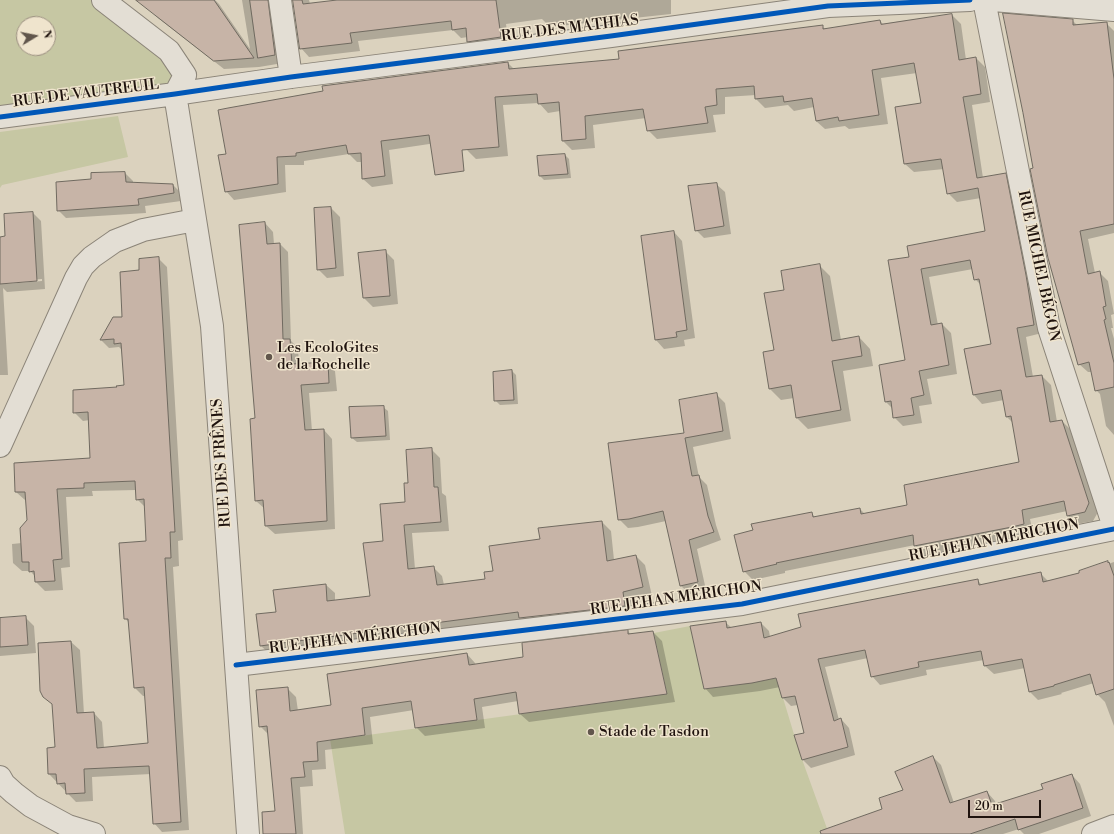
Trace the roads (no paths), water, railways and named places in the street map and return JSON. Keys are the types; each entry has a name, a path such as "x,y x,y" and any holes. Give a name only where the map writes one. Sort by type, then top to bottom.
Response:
{"street":[{"path":"103,0 170,51 185,75 175,94"},
{"path":"280,0 291,77"},
{"name":"RUE DES MATHIAS","path":"175,94 291,77 611,36 828,3 970,0"},
{"name":"RUE MICHEL BÉGON","path":"984,0 1049,328 1114,528"},
{"path":"993,0 1114,10"},
{"name":"RUE DE VAUTREUIL","path":"0,117 175,94"},
{"name":"RUE DES FRÊNES","path":"175,94 212,326 248,834"},
{"path":"0,446 76,278 83,266 92,257 115,241 143,230 196,220"},
{"name":"RUE JEHAN MÉRICHON","path":"236,665 742,604 1114,528"},
{"path":"0,777 4,784 31,806 68,826 94,834"},
{"path":"1093,834 1114,826"}],"place":[{"name":"Les EcoloGites de la Rochelle","path":"269,357"},
{"name":"Stade de Tasdon","path":"591,732"}]}
